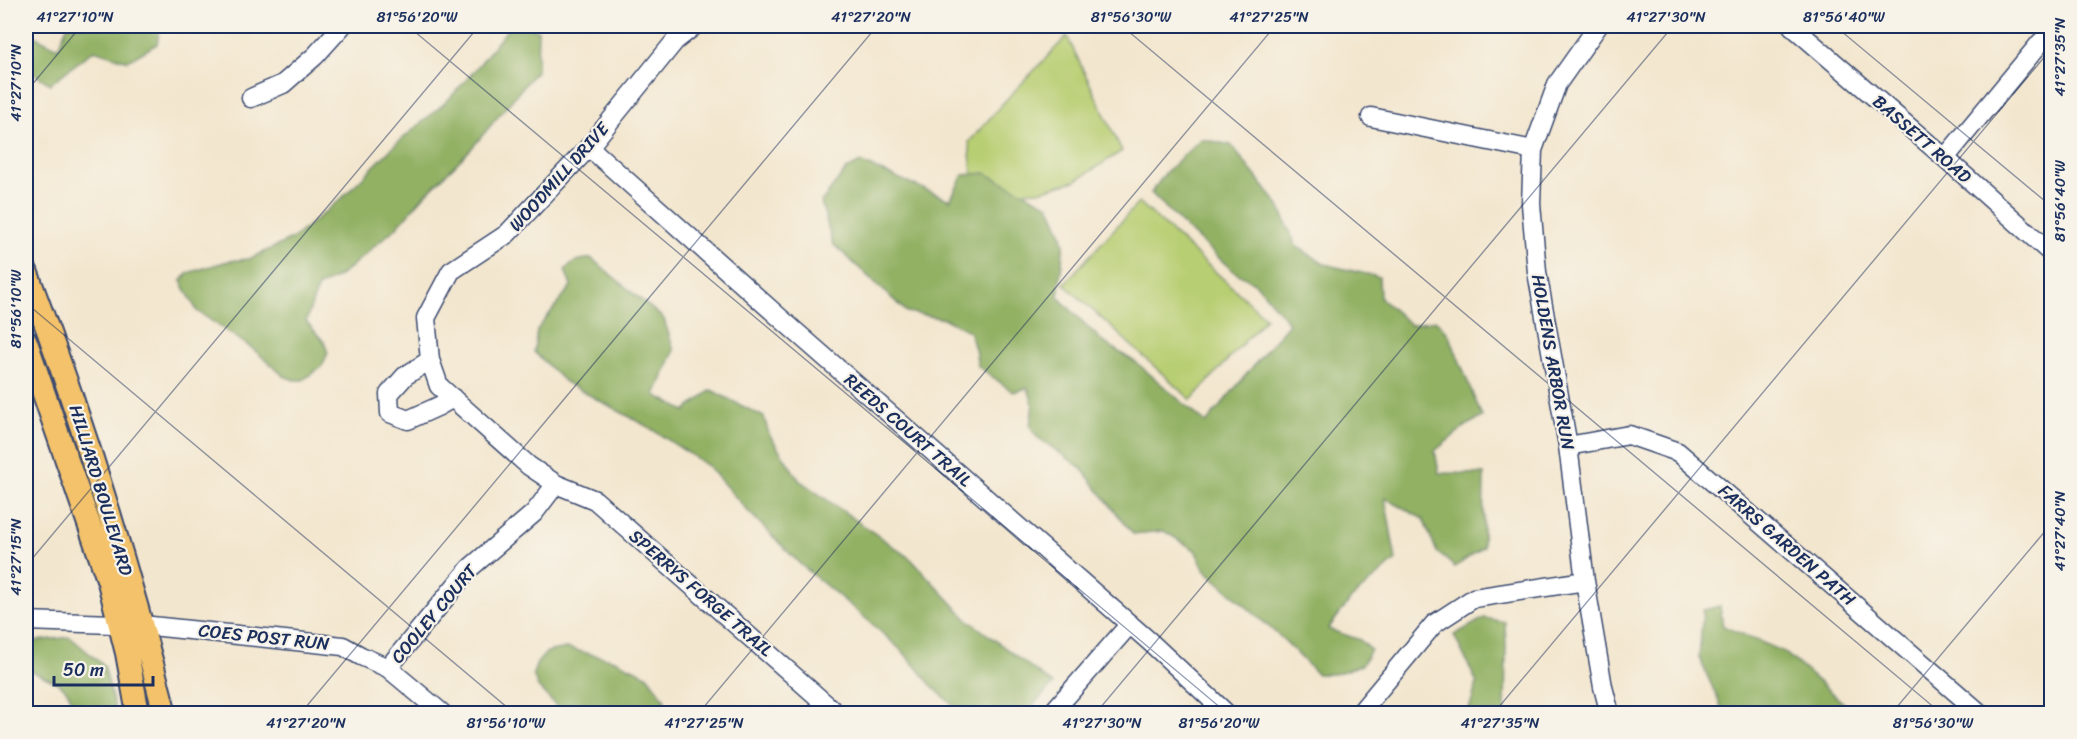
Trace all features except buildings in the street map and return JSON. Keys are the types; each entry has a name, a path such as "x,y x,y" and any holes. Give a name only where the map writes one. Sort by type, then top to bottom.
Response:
{"main road":[{"name":"HILLIARD BOULEVARD","path":"26,271 87,440 132,625 165,714"},
{"name":"HILLIARD BOULEVARD","path":"26,342 109,582 132,625 138,714"}],"street":[{"path":"251,98 283,84 315,56 342,26"},
{"name":"WOODMILL DRIVE","path":"453,398 439,386 430,360 426,318 451,271 507,234 589,147 675,41 694,26"},
{"name":"HOLDENS ARBOR RUN","path":"1598,26 1557,84 1533,150 1532,204 1537,272 1568,446 1585,581 1602,687 1610,714"},
{"name":"BASSETT ROAD","path":"1792,26 2052,254"},
{"path":"1945,158 2041,42 2052,34"},
{"path":"1371,117 1533,150"},
{"name":"REEDS COURT TRAIL","path":"589,147 1130,624 1227,714"},
{"path":"430,360 405,376 389,394 390,413 408,420 453,398"},
{"name":"SPERRYS FORGE TRAIL","path":"453,398 529,466 556,484 596,500 837,714"},
{"name":"FARRS GARDEN PATH","path":"1568,446 1629,435 1677,452 1981,714"},
{"name":"COOLEY COURT","path":"388,668 470,568 534,513 556,484"},
{"path":"1359,714 1434,624 1474,598 1585,581"},
{"name":"COES POST RUN","path":"26,621 132,625 343,646 388,668 442,714"},
{"path":"1051,714 1130,624"}],"green space":[{"path":"67,26 160,26 157,44 128,61 94,50 50,84 26,68 26,32 58,48"},
{"path":"510,26 538,30 537,70 471,149 397,227 341,275 318,287 306,321 324,342 328,353 322,366 303,380 294,380 284,376 253,349 197,311 181,281 188,273 228,261 249,259 292,239 342,198 395,145 447,101"},
{"path":"1067,36 1122,151 1075,181 1039,191 974,194 969,142"},
{"path":"1201,139 1231,145 1279,206 1296,246 1324,264 1379,277 1380,298 1411,325 1436,320 1449,335 1482,417 1467,425 1435,451 1439,473 1484,474 1483,547 1455,567 1437,552 1423,519 1385,498 1396,560 1351,599 1328,629 1360,640 1371,650 1362,665 1335,674 1317,674 1286,642 1204,569 1195,550 1164,531 1133,534 1080,467 1037,437 1030,426 1033,404 1028,388 1013,392 978,366 969,331 945,319 907,312 833,244 821,202 846,170 860,162 950,200 963,175 985,173 1049,205 1064,244 1058,297 1103,342 1137,363 1206,423 1289,323 1256,284 1233,271 1151,193 1166,172"},
{"path":"1139,202 1266,318 1191,400 1064,284"},
{"path":"591,258 664,319 674,351 655,395 685,411 711,390 764,417 769,434 799,480 911,559 967,619 1053,684 1026,713 961,713 931,685 904,653 800,564 708,466 650,428 565,382 534,352 537,330 571,286 565,270 576,261"},
{"path":"1720,606 1723,626 1784,652 1855,713 1724,713 1699,657 1703,610"},
{"path":"1484,618 1505,622 1505,713 1468,713 1477,683 1454,635"},
{"path":"70,637 104,666 116,713 73,713 72,702 64,688 26,668 27,642"},
{"path":"566,648 615,660 647,675 665,700 663,713 563,713 538,687 533,674 537,663 547,652"}]}
